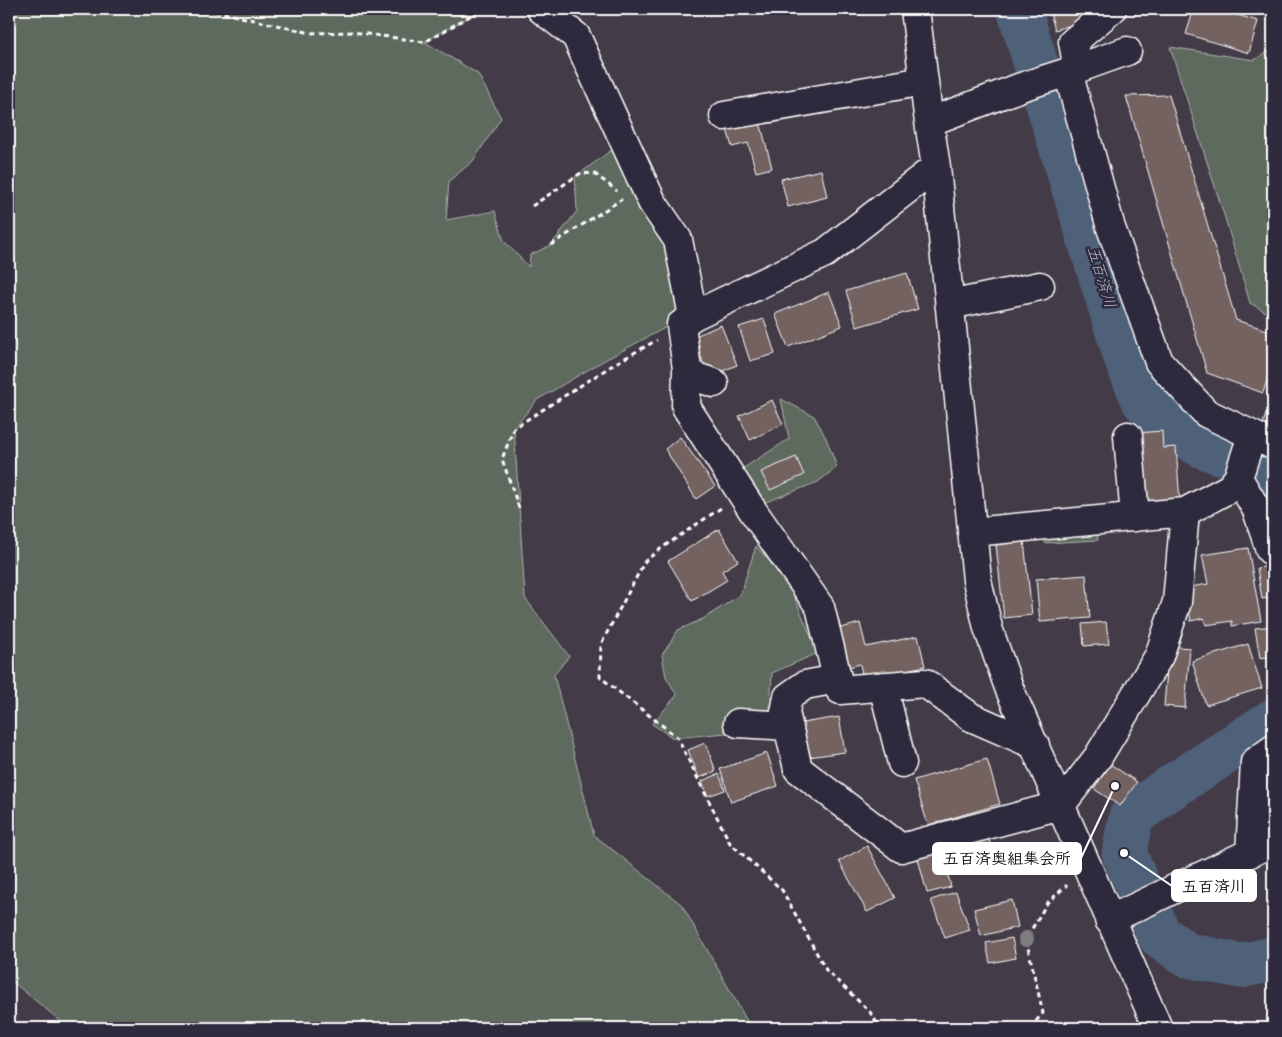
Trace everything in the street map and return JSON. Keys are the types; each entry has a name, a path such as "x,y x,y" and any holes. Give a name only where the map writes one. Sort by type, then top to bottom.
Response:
{"street":[{"path":"541,9 576,36 652,202 678,240 687,321 686,407 742,494 820,607 840,690 926,683 971,717 1034,745"},
{"path":"915,9 936,167 977,580 988,628 1009,688 1109,920 1158,1028"},
{"path":"972,532 1185,512 1230,488 1238,478 1258,441 1206,413 1159,362 1111,228 1073,70 1073,42 1112,9"},
{"path":"929,122 1021,87 1127,51"},
{"path":"724,116 924,81"},
{"path":"687,321 825,253 936,167"},
{"path":"950,305 1040,286"},
{"path":"687,374 714,383"},
{"path":"1128,436 1135,516"},
{"path":"1238,478 1257,510 1270,550"},
{"path":"837,679 805,685 788,697 785,712 798,769 901,848 1060,805 1098,757 1159,656 1177,602 1185,512"},
{"path":"883,686 902,763"},
{"path":"738,723 788,726"},
{"path":"1109,920 1262,847 1255,762 1273,749"}],"path":[{"path":"206,9 311,33 353,32 425,42 482,9"},
{"path":"532,206 581,173 595,174 624,198 551,245"},
{"path":"520,508 502,459 514,428 616,363 687,321"},
{"path":"742,494 663,547 645,562 601,644 600,677 677,738 730,843 782,890 826,970 870,1012 880,1028"},
{"path":"1030,1028 1044,1013 1026,940 1047,903 1087,867"}],"green space":[{"path":"9,9 483,9 425,42 478,74 501,118 473,161 449,181 446,220 495,211 504,241 529,267 530,255 551,245 577,211 575,177 613,149 678,240 682,314 672,324 603,361 537,400 514,428 525,598 569,656 554,675 594,835 682,905 751,1028 69,1028 9,979"},
{"path":"1170,47 1254,60 1273,49 1273,316 1250,303"},
{"path":"781,399 814,416 826,438 837,467 818,482 766,502 756,502 742,469 789,439"},
{"path":"1263,477 1273,480 1273,532 1248,482"},
{"path":"1096,525 1098,540 1045,543 1044,528"},
{"path":"756,546 788,582 818,653 772,673 769,729 673,738 652,724 677,695 666,677 662,655 678,630 703,619 740,595"}],"building":[{"path":"1049,9 1080,9 1084,21 1055,30"},
{"path":"1194,9 1217,9 1258,21 1249,53 1186,34"},
{"path":"1169,95 1236,320 1273,332 1273,361 1263,393 1207,373 1126,96"},
{"path":"725,122 760,122 772,168 756,172 748,143 732,147"},
{"path":"821,170 827,197 788,207 781,179"},
{"path":"907,273 918,309 857,327 846,291"},
{"path":"829,292 842,326 788,347 775,314"},
{"path":"764,319 775,354 750,361 739,327"},
{"path":"721,325 737,365 709,377 693,337"},
{"path":"1273,391 1273,437 1260,433"},
{"path":"772,400 783,424 750,440 739,416"},
{"path":"1162,431 1163,448 1176,447 1180,502 1143,505 1137,433"},
{"path":"680,437 715,486 696,499 665,449"},
{"path":"796,457 804,475 770,490 761,472"},
{"path":"719,529 738,561 722,571 727,580 692,601 668,561"},
{"path":"1024,541 1032,615 1004,618 996,545"},
{"path":"1248,548 1261,621 1232,626 1232,621 1206,625 1204,618 1191,621 1185,588 1208,584 1202,555"},
{"path":"1270,566 1273,579 1273,597 1262,599 1257,568"},
{"path":"1086,575 1090,618 1040,622 1036,579"},
{"path":"1106,622 1109,644 1084,646 1082,624"},
{"path":"860,623 866,647 918,636 925,666 863,679 860,664 845,668 837,629"},
{"path":"1273,626 1273,656 1260,658 1255,628"},
{"path":"1248,644 1262,688 1206,705 1192,661"},
{"path":"1169,646 1190,648 1185,708 1164,706"},
{"path":"839,717 845,752 801,758 796,724"},
{"path":"705,743 716,771 699,778 688,750"},
{"path":"767,753 778,786 731,802 720,769"},
{"path":"987,759 1000,804 928,825 914,780"},
{"path":"1110,764 1137,782 1120,806 1094,789"},
{"path":"719,774 725,790 708,796 702,781"},
{"path":"986,829 993,854 959,863 953,838"},
{"path":"940,844 951,887 927,893 916,851"},
{"path":"867,846 895,898 867,912 839,861"},
{"path":"956,892 970,930 945,938 931,900"},
{"path":"1012,900 1018,927 981,936 974,909"},
{"path":"1012,938 1016,958 990,963 986,943"}],"waterway":[{"name":"五百済川","path":"1019,9 1126,358 1144,401 1171,429 1203,446 1273,472"},
{"name":"五百済川","path":"1273,721 1161,794 1131,817 1124,853 1159,935 1187,955 1240,966 1273,959"}],"place":[{"name":"五百済奥組集会所","path":"1115,786"},
{"name":"五百済川","path":"1124,853"}]}
